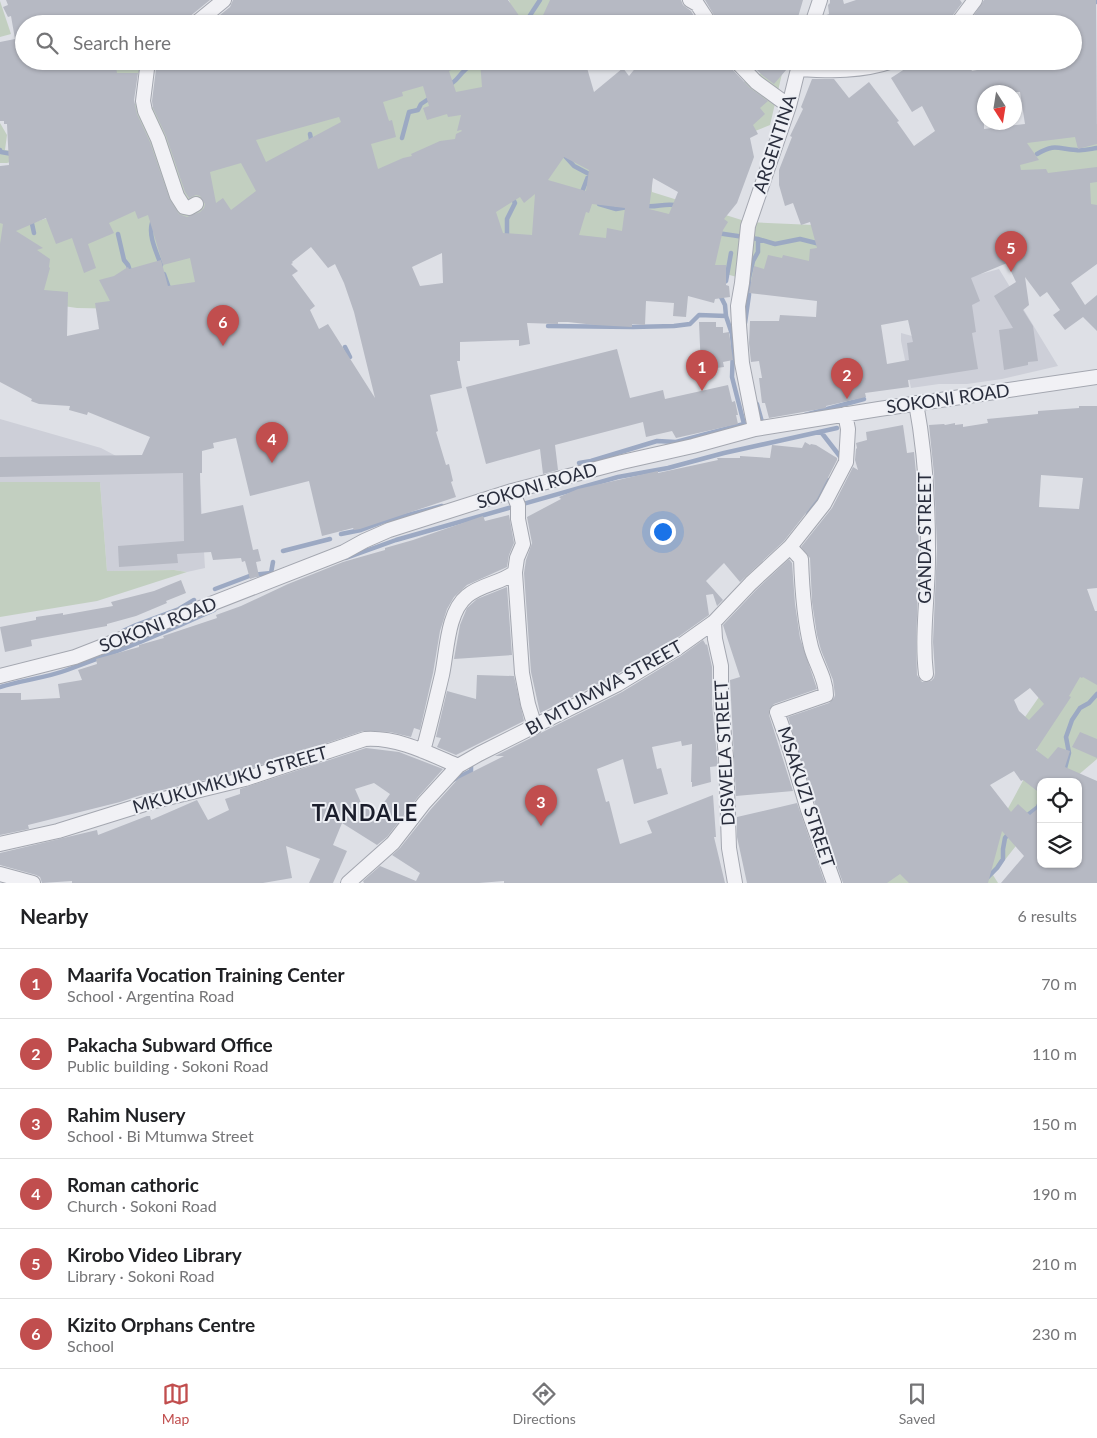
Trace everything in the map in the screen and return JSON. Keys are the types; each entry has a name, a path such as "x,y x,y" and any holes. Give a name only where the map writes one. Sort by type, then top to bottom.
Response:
{"street":[{"path":"206,15 224,0"},
{"path":"815,15 820,0"},
{"path":"964,15 975,0"},
{"path":"696,1 705,15"},
{"path":"147,70 143,101 147,118 158,139 177,196 184,207 188,208 196,204"},
{"path":"745,70 756,82 789,106"},
{"name":"ARGENTINA","path":"756,429 740,346 738,306 748,226 789,106 798,70"},
{"path":"838,70 854,70"},
{"name":"SOKONI ROAD","path":"0,676 75,657 344,552 389,530 512,491 756,429 1096,375"},
{"name":"GANDA STREET","path":"916,403 926,479 928,548 923,636 926,674"},
{"name":"BI MTUMWA STREET","path":"348,883 393,843 424,803 458,766 654,663 714,622 751,583 790,547 824,504 846,462 848,429 845,414"},
{"path":"512,491 518,505 518,519 523,544 517,558 515,573 522,673 528,704 535,726"},
{"name":"MSAKUZI STREET","path":"790,547 801,559 805,619 826,697 777,712 808,810 834,883"},
{"path":"423,750 442,673 450,628 460,603 466,596 478,588 515,573"},
{"name":"DISWELA STREET","path":"714,622 715,639 721,666 721,703 726,757 729,848 735,883"},
{"name":"MKUKUMKUKU STREET","path":"0,844 58,831 151,802 245,779 365,739 389,740 423,750 458,766"},
{"path":"0,874 33,883"}],"shaded area":[{"path":"999,269 1058,366 1002,379 967,384 939,384 911,388 901,333 912,336 955,281"},
{"path":"0,419 101,448 118,457 171,457 200,484 205,568 187,572 174,570 107,571 100,482 0,482"}],"green space":[{"path":"509,0 557,0 548,15 493,15 510,3"},
{"path":"0,1 11,34 0,37"},
{"path":"103,70 143,70 99,96 156,108 373,70 528,70 619,120 708,100 767,70 783,70 770,125 665,167 651,178 652,192 748,222 814,225 1048,124 1097,124 1097,207 800,295 705,268 493,243 294,246 189,310 77,308 0,297 0,197 35,222 69,211"},
{"path":"0,123 7,135 5,150 21,151 17,160 0,163"},
{"path":"0,482 100,482 107,571 174,570 187,572 97,601 0,617"},
{"path":"1097,658 1097,759 1075,778 1037,778 1037,819 993,875 998,883 887,883 891,864 975,869 1031,766 1037,749 1025,717 1048,684"}],"building":[{"path":"6,0 210,0 191,15 15,15 15,39 11,16 8,17 3,7 8,5"},
{"path":"233,0 508,0 519,15 220,15 230,7"},
{"path":"550,0 681,0 683,5 693,15 543,15"},
{"path":"705,0 803,0 799,15 714,15"},
{"path":"830,0 843,0 844,4 856,0 960,0 962,3 953,15 826,15 829,14 828,5"},
{"path":"984,0 1096,0 1097,144 1078,149 1075,137 1027,143 1039,160 1020,165 1021,170 1046,169 1048,173 1097,167 1097,182 1090,183 1091,204 1097,205 1097,264 1071,283 1085,305 1097,295 1097,331 1083,317 1065,330 1053,315 1060,310 1047,292 1040,297 1025,277 1029,305 1023,310 1033,326 1038,361 1028,362 1028,365 1004,370 999,330 1013,328 994,296 1016,282 1007,263 971,278 980,301 972,305 976,332 972,333 978,369 908,380 909,387 865,393 866,397 826,406 826,408 769,418 765,403 762,403 759,378 762,378 759,361 751,362 749,343 750,321 779,321 780,315 816,317 817,301 749,293 754,266 764,269 768,255 782,258 783,255 809,261 810,249 817,248 810,222 801,225 793,203 785,206 779,185 779,170 792,137 790,136 803,109 801,107 812,79 834,79 849,98 869,82 899,121 897,122 914,146 935,131 922,106 912,112 891,78 903,70 1082,70 1082,15 974,15","holes":["908,320 913,342 907,343 909,360 887,364 881,325"]},
{"path":"15,39 15,70 116,70 117,73 138,73 134,100 137,114 150,142 170,200 179,214 187,217 200,212 205,204 200,196 196,195 189,198 185,192 166,136 153,108 152,101 156,70 451,70 449,71 456,92 482,87 481,70 588,70 594,92 621,70 624,70 629,76 634,70 733,70 750,88 768,101 760,108 765,114 753,125 758,134 750,138 754,157 737,203 724,219 728,222 723,230 715,265 726,265 726,285 729,286 730,297 715,299 714,303 688,296 686,317 673,316 674,303 646,301 645,325 632,324 632,327 568,322 558,322 558,324 527,323 530,344 519,346 519,340 460,342 460,361 457,361 462,388 430,395 438,431 436,432 446,465 449,464 453,481 451,482 456,497 360,529 354,530 353,528 322,536 309,481 250,496 236,438 213,443 214,448 202,451 202,473 200,473 201,514 243,505 253,550 258,549 261,561 256,562 259,576 250,579 245,561 242,562 241,558 213,560 211,552 177,554 178,563 119,567 118,546 184,541 183,473 0,477 0,457 142,455 150,437 88,412 87,415 69,410 70,406 39,404 0,382 0,244 3,224 0,223 0,166 9,165 7,124 4,124 4,121 0,121 0,42","holes":["423,86 429,106 423,108 427,120 447,114 448,117 461,115 457,131 462,131 456,134 455,139 440,141 411,154 412,156 378,169 371,144 396,137 392,120 389,121 383,102 403,96 402,92","339,117 341,122 266,162 256,140","564,157 589,170 586,191 548,180","241,163 256,191 231,210 223,198 216,203 210,172","653,178 678,192 669,214 649,209","535,194 532,235 503,233 496,212 520,197 524,203","592,204 625,208 622,231 607,228 606,238 579,235 586,212 589,213","135,211 138,219 148,215 163,265 190,258 195,282 168,286 161,260 129,269 128,267 114,276 99,280 110,301 95,303 99,329 67,336 68,292 44,290 50,268 50,259 37,250 43,248 16,231 46,218 56,244 72,238 84,273 96,268 88,244 114,233 109,223","311,247 328,268 335,264 354,312 375,398 328,324 319,329 310,310 315,306 292,275 298,271 291,264","442,253 443,283 420,286 412,267"]},
{"path":"757,70 786,70 774,84"},
{"path":"699,322 716,322 716,327 723,327 723,333 729,332 733,360 723,362 724,367 701,370"},
{"path":"617,349 630,398 663,390 665,399 728,385 732,402 735,401 738,424 676,438 672,431 646,437 643,422 555,445 558,470 543,474 540,449 486,464 466,387"},
{"path":"1079,406 1097,406 1097,588 1087,589 1095,611 1097,611 1097,685 1080,677 1069,696 1071,697 1036,750 1048,759 1058,747 1070,751 1065,767 1097,781 1097,883 1001,883 1024,856 1002,831 988,883 909,883 900,874 887,883 843,883 816,807 788,717 829,703 835,695 833,680 817,635 812,602 810,558 801,547 832,508 853,467 858,470 855,460 856,443 867,440 866,432 903,425 907,453 914,452 918,494 917,675 922,682 931,681 935,673 933,642 937,548 934,474 929,425 955,423 955,425 963,424 963,427 988,423 987,419 1038,414 1038,411 1079,408","holes":["1041,475 1083,478 1079,509 1039,507","1030,688 1044,704 1029,720 1019,711 1014,700"]},
{"path":"805,442 810,445 816,445 837,458 837,460 817,499 784,541 740,582 724,563 706,581 723,600 717,606 713,594 706,595 709,615 671,642 614,676 540,713 531,672 524,573 532,543 527,517 561,499 559,497 578,489 718,460 717,458 740,458 740,456 770,458 772,445 802,448"},
{"path":"509,515 514,543 507,567 467,585 454,597 447,609 440,631 420,730 414,728 411,737 390,732 363,731 243,771 141,795 28,825 29,829 0,835 0,693 21,693 21,700 60,698 58,684 82,680 78,670 97,664 96,659 139,647 139,645 164,638 163,636 217,618 216,615 343,562 385,550 385,548 483,516 485,521"},
{"path":"789,559 792,563 800,638 817,689 774,704 769,710 793,791 736,796 730,680 740,677 723,625"},
{"path":"181,580 186,593 136,616 107,624 107,626 31,640 32,646 5,652 0,627 36,620 36,617 63,613 63,615 113,606 111,602 154,591"},
{"path":"507,587 512,655 454,659 460,625 467,608 477,599"},
{"path":"703,640 707,644 712,667 712,704 718,766 710,767 711,782 692,787 692,744 682,746 681,741 652,747 657,769 661,768 668,794 634,804 623,759 597,769 606,802 609,801 620,844 652,833 647,821 713,795 716,837 714,837 725,883 504,883 504,881 479,883 364,883 363,881 380,866 416,881 420,873 392,855 458,779 504,756 495,756 622,692 681,656"},
{"path":"477,675 514,676 524,721 456,755 437,747 441,738 436,737 447,691 476,699"},
{"path":"1080,732 1097,739 1097,758 1072,747"},
{"path":"366,748 399,752 443,769 387,837 377,845 342,823 333,845 347,851 333,883 309,883 320,859 286,846 292,878 263,883 72,883 72,881 42,883 40,877 36,875 0,865 0,853 97,830 98,835 147,816 150,816 151,820 197,800 208,820 229,810 225,799 240,794 240,789","holes":["374,783 390,794 376,814 362,805 355,789"]},
{"path":"797,803 825,883 747,883 737,837 737,817"}],"waterway":[{"path":"530,15 540,0"},
{"path":"449,85 465,70"},
{"path":"402,138 409,112 418,110 421,104 430,98"},
{"path":"310,134 312,144"},
{"path":"1037,154 1053,148 1079,150 1097,148"},
{"path":"0,150 1,152 12,154"},
{"path":"564,155 574,166 589,174 582,192 585,194"},
{"path":"507,239 507,219 515,203 512,197"},
{"path":"599,204 616,209 628,207"},
{"path":"645,206 679,206"},
{"path":"31,219 34,233"},
{"path":"152,223 152,239 161,265"},
{"path":"717,233 758,239 775,244 800,239 820,244"},
{"path":"118,234 124,260 131,274"},
{"path":"745,323 749,295 749,278 753,261 758,252 758,239"},
{"path":"722,284 726,281 731,253"},
{"path":"164,274 170,291"},
{"path":"579,463 657,441 676,442 744,424 732,377 732,334 726,316 725,305 719,293"},
{"path":"548,326 674,326 690,324 699,315 726,316"},
{"path":"345,347 350,357"},
{"path":"805,415 864,399"},
{"path":"757,404 762,422 765,422"},
{"path":"346,558 396,540 618,477 668,468 724,453 837,428"},
{"path":"821,432 842,459 841,461"},
{"path":"808,514 829,480"},
{"path":"341,534 442,506"},
{"path":"283,551 330,539"},
{"path":"215,589 252,575 271,573 273,562"},
{"path":"123,631 179,609 194,600"},
{"path":"0,687 67,670 141,642 214,610"},
{"path":"1064,772 1069,753 1066,737 1072,720 1080,708 1089,703 1097,694"},
{"path":"451,781 471,771 471,761"},
{"path":"1028,818 1029,814 1037,808"},
{"path":"982,883 1003,859 1005,838 1010,832"}],"place":[{"name":"Kirobo Video Library","path":"1011,272"},
{"name":"Kizito Orphans Centre","path":"223,346"},
{"name":"Maarifa Vocation Training Center","path":"702,391"},
{"name":"Pakacha Subward Office","path":"847,399"},
{"name":"Roman cathoric","path":"272,463"},
{"name":"Rahim Nusery","path":"541,826"}],"district":[{"name":"TANDALE","path":"365,813"}]}
